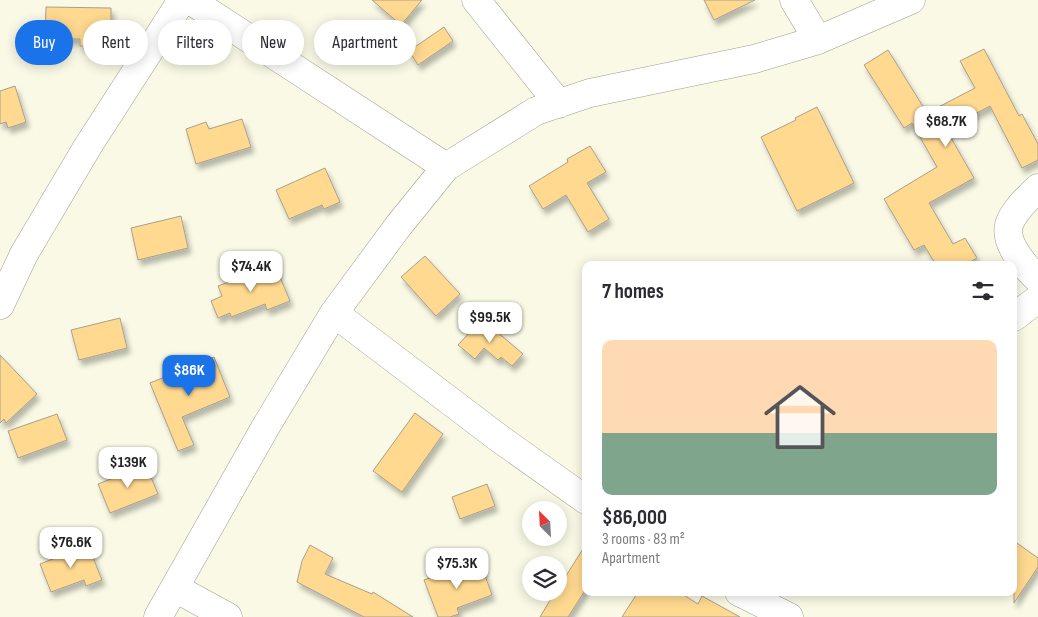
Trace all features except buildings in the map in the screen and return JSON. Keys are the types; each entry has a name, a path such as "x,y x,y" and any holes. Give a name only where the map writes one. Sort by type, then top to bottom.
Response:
{"street":[{"path":"0,305 24,254 88,146 182,0"},
{"path":"190,0 446,167"},
{"path":"476,0 559,104"},
{"path":"794,0 818,40"},
{"path":"158,617 265,428 334,313 399,225 446,167 536,111 590,94 754,60 818,40 911,0"},
{"path":"1038,188 1017,211 1009,225 1009,235 1027,270 1038,279"},
{"path":"1017,315 1038,299"},
{"path":"334,313 500,439 582,497"},
{"path":"176,588 228,617"},
{"path":"749,596 789,617"}]}
